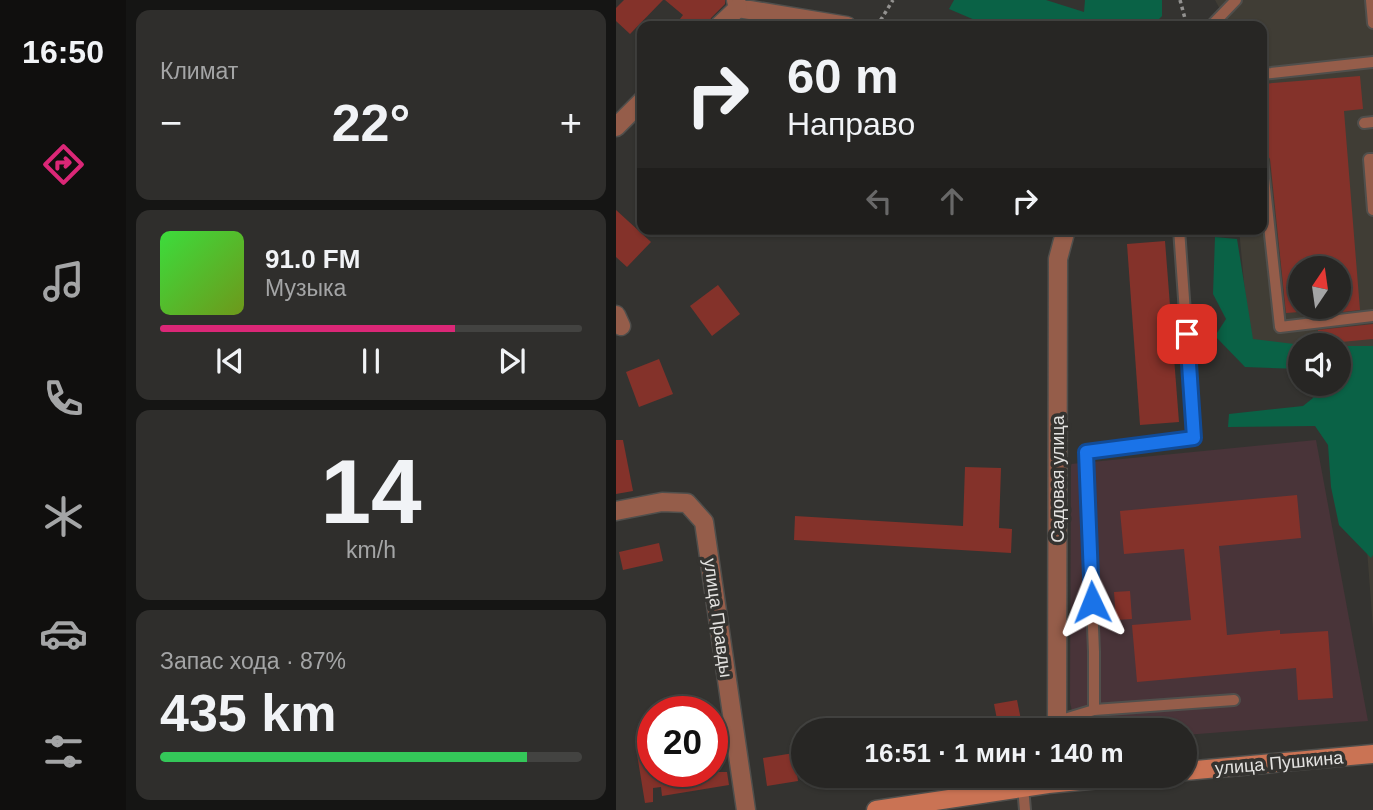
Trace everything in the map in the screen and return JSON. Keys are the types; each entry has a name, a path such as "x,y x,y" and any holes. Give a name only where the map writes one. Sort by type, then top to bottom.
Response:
{"main road":[{"name":"улица Пушкина","path":"1197,770 1373,754"},
{"path":"876,810 1023,788"}],"street":[{"path":"723,21 737,4 822,21"},
{"path":"616,127 637,106"},
{"name":"Садовая улица","path":"1058,718 1058,258 1064,235"},
{"name":"улица Правды","path":"616,511 662,502 687,503 704,522 746,810"}],"lane":[{"path":"1217,21 1236,0"},
{"path":"1371,0 1373,23"},
{"path":"1267,73 1373,62"},
{"path":"1373,159 1368,159 1373,210"},
{"path":"1267,206 1280,327 1373,316"},
{"path":"1094,710 1086,452 1194,438 1179,235"},
{"path":"1075,718 1094,710 1234,700"},
{"path":"1023,788 1025,810"}],"path":[{"path":"880,21 893,0"},
{"path":"1180,0 1186,21"}],"shaded area":[{"path":"1215,0 1373,0 1373,629 1351,333 1288,333 1288,348 1251,356 1240,235 1267,235 1267,21 1226,21"},
{"path":"1316,440 1368,721 1197,734 1197,718 1073,718 1070,702 1071,464"}],"green space":[{"path":"954,0 1046,0 1084,12 1085,0 1162,0 1162,16 1157,21 977,21 949,9"},
{"path":"1215,237 1237,239 1253,339 1288,343 1288,369 1245,367 1215,336 1226,319 1213,294"},
{"path":"1351,346 1373,346 1371,558 1339,525 1331,487 1328,445 1315,426 1228,427 1229,414 1303,406 1313,398 1351,396"}],"building":[{"path":"624,0 663,0 643,21 637,21 637,27 630,34 616,21 616,8"},
{"path":"665,0 725,0 725,4 710,21 682,21 680,19 683,15"},
{"path":"1360,76 1363,109 1344,111 1360,310 1351,311 1351,256 1288,256 1286,313 1270,159 1267,154 1267,84"},
{"path":"616,210 637,229 637,235 643,235 651,242 627,267 616,257"},
{"path":"1165,241 1179,422 1140,425 1127,244"},
{"path":"718,285 740,314 712,336 690,306"},
{"path":"1373,324 1373,339 1351,341 1351,333 1318,333 1318,330"},
{"path":"659,359 673,394 639,407 626,372"},
{"path":"616,440 623,440 633,491 616,494"},
{"path":"965,467 1001,468 999,528 1012,529 1011,553 794,540 795,516 963,526"},
{"path":"1297,495 1301,538 1219,546 1227,635 1280,630 1280,634 1328,631 1333,698 1298,700 1296,668 1137,682 1132,625 1191,620 1184,549 1124,554 1120,511"},
{"path":"659,543 663,561 623,570 619,552"},
{"path":"1130,591 1132,619 1116,620 1114,592"},
{"path":"1017,700 1021,718 997,718 994,704"},
{"path":"791,753 791,782 767,786 763,758"},
{"path":"642,787 661,787 653,788 653,802 645,803"},
{"path":"661,787 717,787 662,796"}],"route":[{"path":"1092,602 1086,452 1194,438 1187,334"}]}
